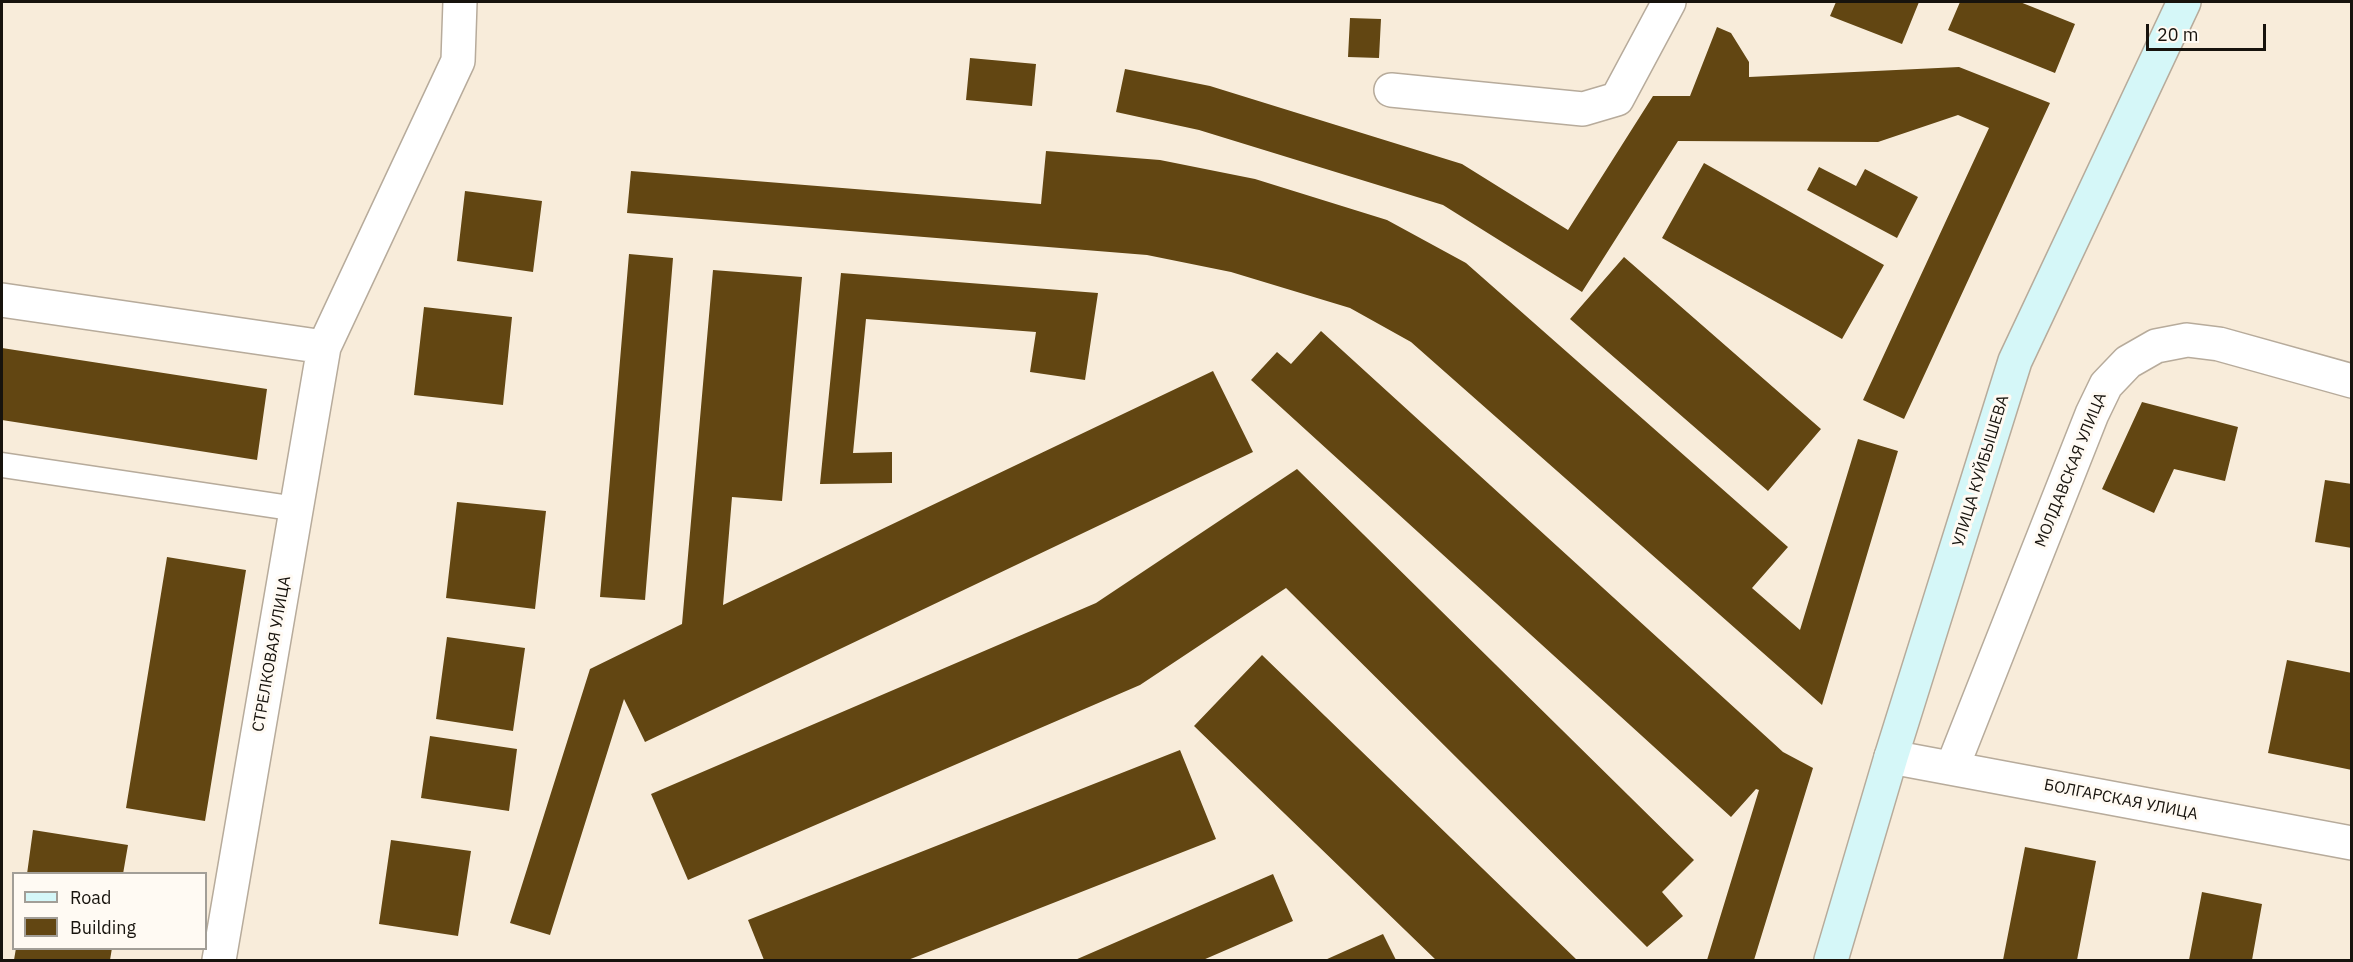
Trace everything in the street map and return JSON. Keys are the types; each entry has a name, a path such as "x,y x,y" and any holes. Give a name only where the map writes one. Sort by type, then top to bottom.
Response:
{"main road":[{"name":"УЛИЦА КУЙБЫШЕВА","path":"1831,960 1890,757 2015,360 2184,2"}],"street":[{"name":"СТРЕЛКОВАЯ УЛИЦА","path":"219,960 324,347 458,61 460,2"},
{"path":"1391,90 1583,109 1617,99 1669,2"},
{"path":"2,300 324,347"},
{"name":"МОЛДАВСКАЯ УЛИЦА","path":"1952,768 2092,414 2106,385 2128,362 2156,346 2187,340 2219,344 2352,381"},
{"name":"БОЛГАРСКАЯ УЛИЦА","path":"1890,757 2352,843"}],"lane":[{"path":"2,465 297,509"}],"building":[{"path":"1836,2 1919,2 1902,44 1830,16"},
{"path":"1960,2 2020,2 2075,24 2055,73 1948,30"},
{"path":"1350,18 1381,19 1379,58 1348,57"},
{"path":"1717,27 1731,33 1749,62 1749,77 1959,67 2050,103 1904,419 1863,400 1989,128 1958,115 1878,142 1678,141 1582,292 1443,205 1199,130 1116,112 1125,69 1210,86 1462,164 1568,230 1653,96 1690,96"},
{"path":"970,58 1036,64 1032,106 966,100"},
{"path":"1046,151 1160,160 1255,179 1387,220 1466,263 1788,547 1752,588 1800,630 1858,439 1898,451 1822,705 1411,342 1350,308 1231,272 1147,255 627,213 631,171 1041,204"},
{"path":"1704,163 1884,265 1842,339 1662,238"},
{"path":"1819,167 1856,186 1865,169 1918,197 1897,238 1807,190"},
{"path":"465,191 542,201 533,272 457,261"},
{"path":"629,254 673,258 645,600 600,597"},
{"path":"1624,257 1821,429 1768,491 1570,319"},
{"path":"713,270 802,277 782,501 732,497 723,605 1213,371 1253,452 645,742 624,699 550,935 510,923 590,669 682,624"},
{"path":"841,273 1098,293 1085,380 1030,372 1036,332 866,319 853,453 892,452 892,483 820,484"},
{"path":"424,307 512,317 503,405 414,395"},
{"path":"1321,331 1783,752 1813,768 1754,960 1707,960 1759,790 1756,789 1731,817 1251,380 1277,352 1291,364"},
{"path":"2,348 267,389 257,460 2,420"},
{"path":"2142,402 2238,427 2225,481 2174,469 2154,513 2102,489"},
{"path":"1297,469 1694,860 1662,892 1683,916 1647,947 1286,588 1140,685 688,880 651,794 1096,603"},
{"path":"2325,480 2352,484 2352,548 2315,542"},
{"path":"457,502 546,511 535,609 446,598"},
{"path":"167,557 246,570 205,821 126,808"},
{"path":"447,637 525,648 513,731 436,719"},
{"path":"1262,655 1577,960 1436,960 1194,726"},
{"path":"2287,660 2352,673 2352,770 2268,753"},
{"path":"430,736 517,749 509,811 421,798"},
{"path":"1180,750 1216,839 908,960 764,960 748,920"},
{"path":"33,830 128,845 123,872 27,872"},
{"path":"391,840 471,851 458,936 379,924"},
{"path":"2025,847 2096,861 2077,960 2003,960"},
{"path":"1273,874 1293,921 1203,960 1075,960"},
{"path":"2202,892 2262,904 2252,960 2189,960"},
{"path":"1383,934 1396,960 1325,960"},
{"path":"16,950 112,950 110,960 14,960"}]}
